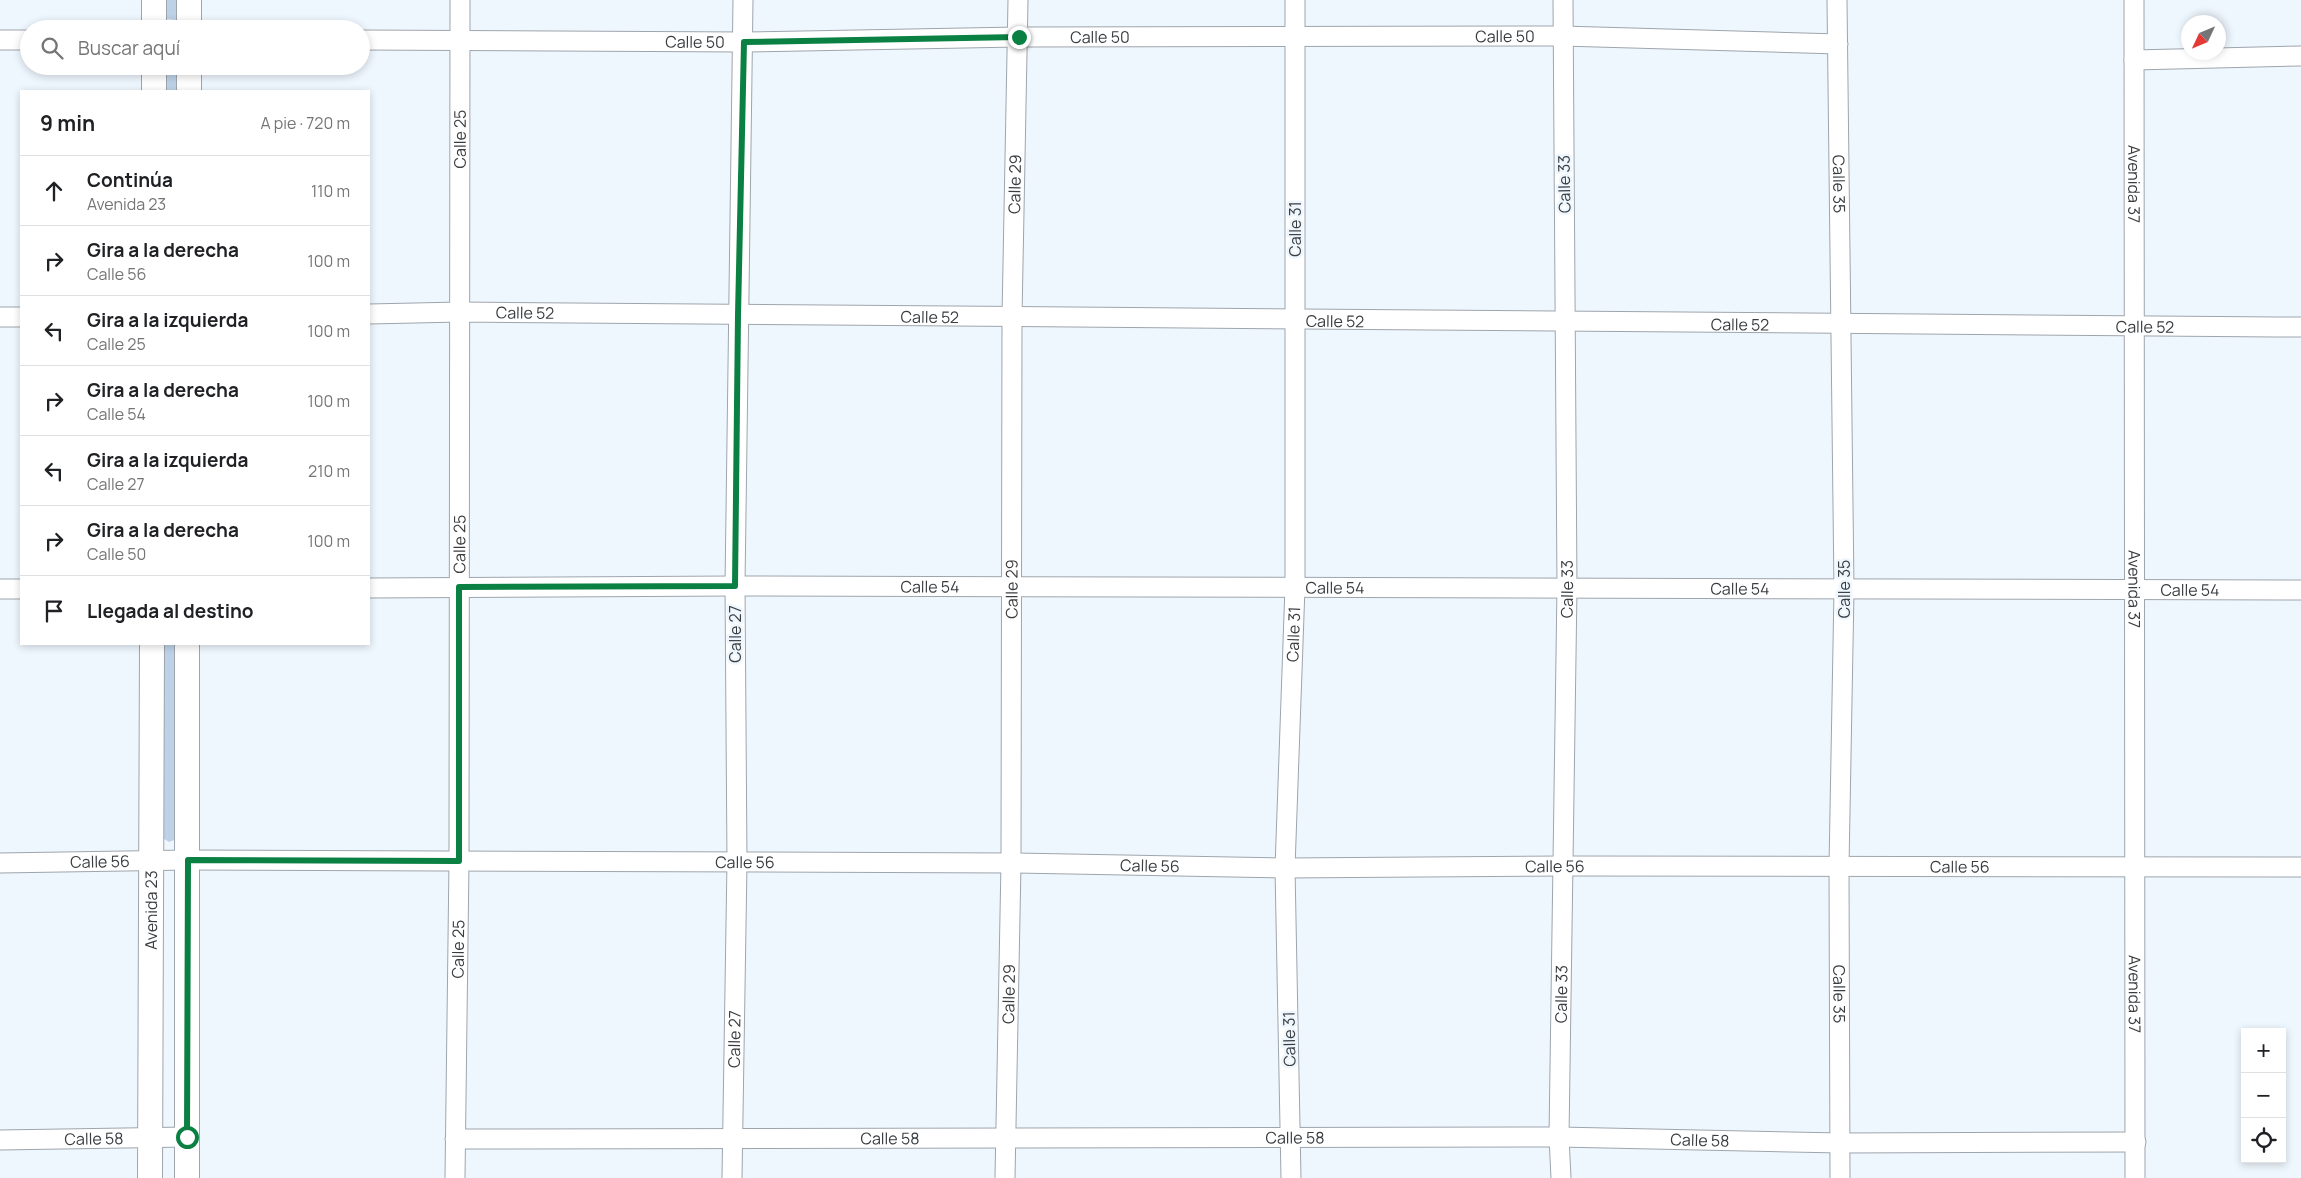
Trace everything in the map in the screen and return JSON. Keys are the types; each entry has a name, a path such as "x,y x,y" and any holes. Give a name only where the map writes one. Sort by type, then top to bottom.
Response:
{"main road":[{"path":"154,0 154,20"},
{"path":"189,0 189,20"},
{"path":"154,75 154,90"},
{"path":"189,75 189,90"},
{"name":"Avenida 23","path":"150,1178 152,645"},
{"path":"187,645 187,1178"}],"street":[{"name":"Calle 25","path":"456,1178 454,1139 459,861 460,0"},
{"name":"Calle 27","path":"732,1178 737,862 735,586 744,42 743,0"},
{"name":"Calle 29","path":"1005,1178 1011,863 1012,317 1019,37 1018,0"},
{"name":"Calle 31","path":"1291,1178 1285,868 1295,587 1295,0"},
{"name":"Calle 33","path":"1561,1178 1559,1137 1567,587 1562,0"},
{"name":"Calle 35","path":"1837,0 1844,590 1838,867 1840,1178"},
{"name":"Avenida 37","path":"2134,0 2135,1178"},
{"name":"Calle 50","path":"370,40 744,42 1019,37 1294,38 1562,36 1838,44"},
{"path":"0,40 20,40"},
{"path":"2134,60 2301,56"},
{"name":"Calle 52","path":"370,314 460,312 1296,319 1566,324 2301,327"},
{"path":"0,317 20,317"},
{"name":"Calle 54","path":"370,588 1012,586 2301,590"},
{"path":"0,589 20,589"},
{"name":"Calle 56","path":"0,863 188,860 1011,863 1285,868 1564,866 2301,867"},
{"name":"Calle 58","path":"0,1140 187,1137"},
{"name":"Calle 58","path":"454,1139 1559,1137 1841,1143 2136,1142"}],"shaded area":[{"path":"162,0 181,0 179,18 175,20 166,19"},
{"path":"164,75 182,75 184,90 162,90"},
{"path":"160,645 182,645 177,839 169,842 161,837"}],"route":[{"path":"187,1137 188,860 459,861 459,587 735,586 744,42 1019,37"}]}
